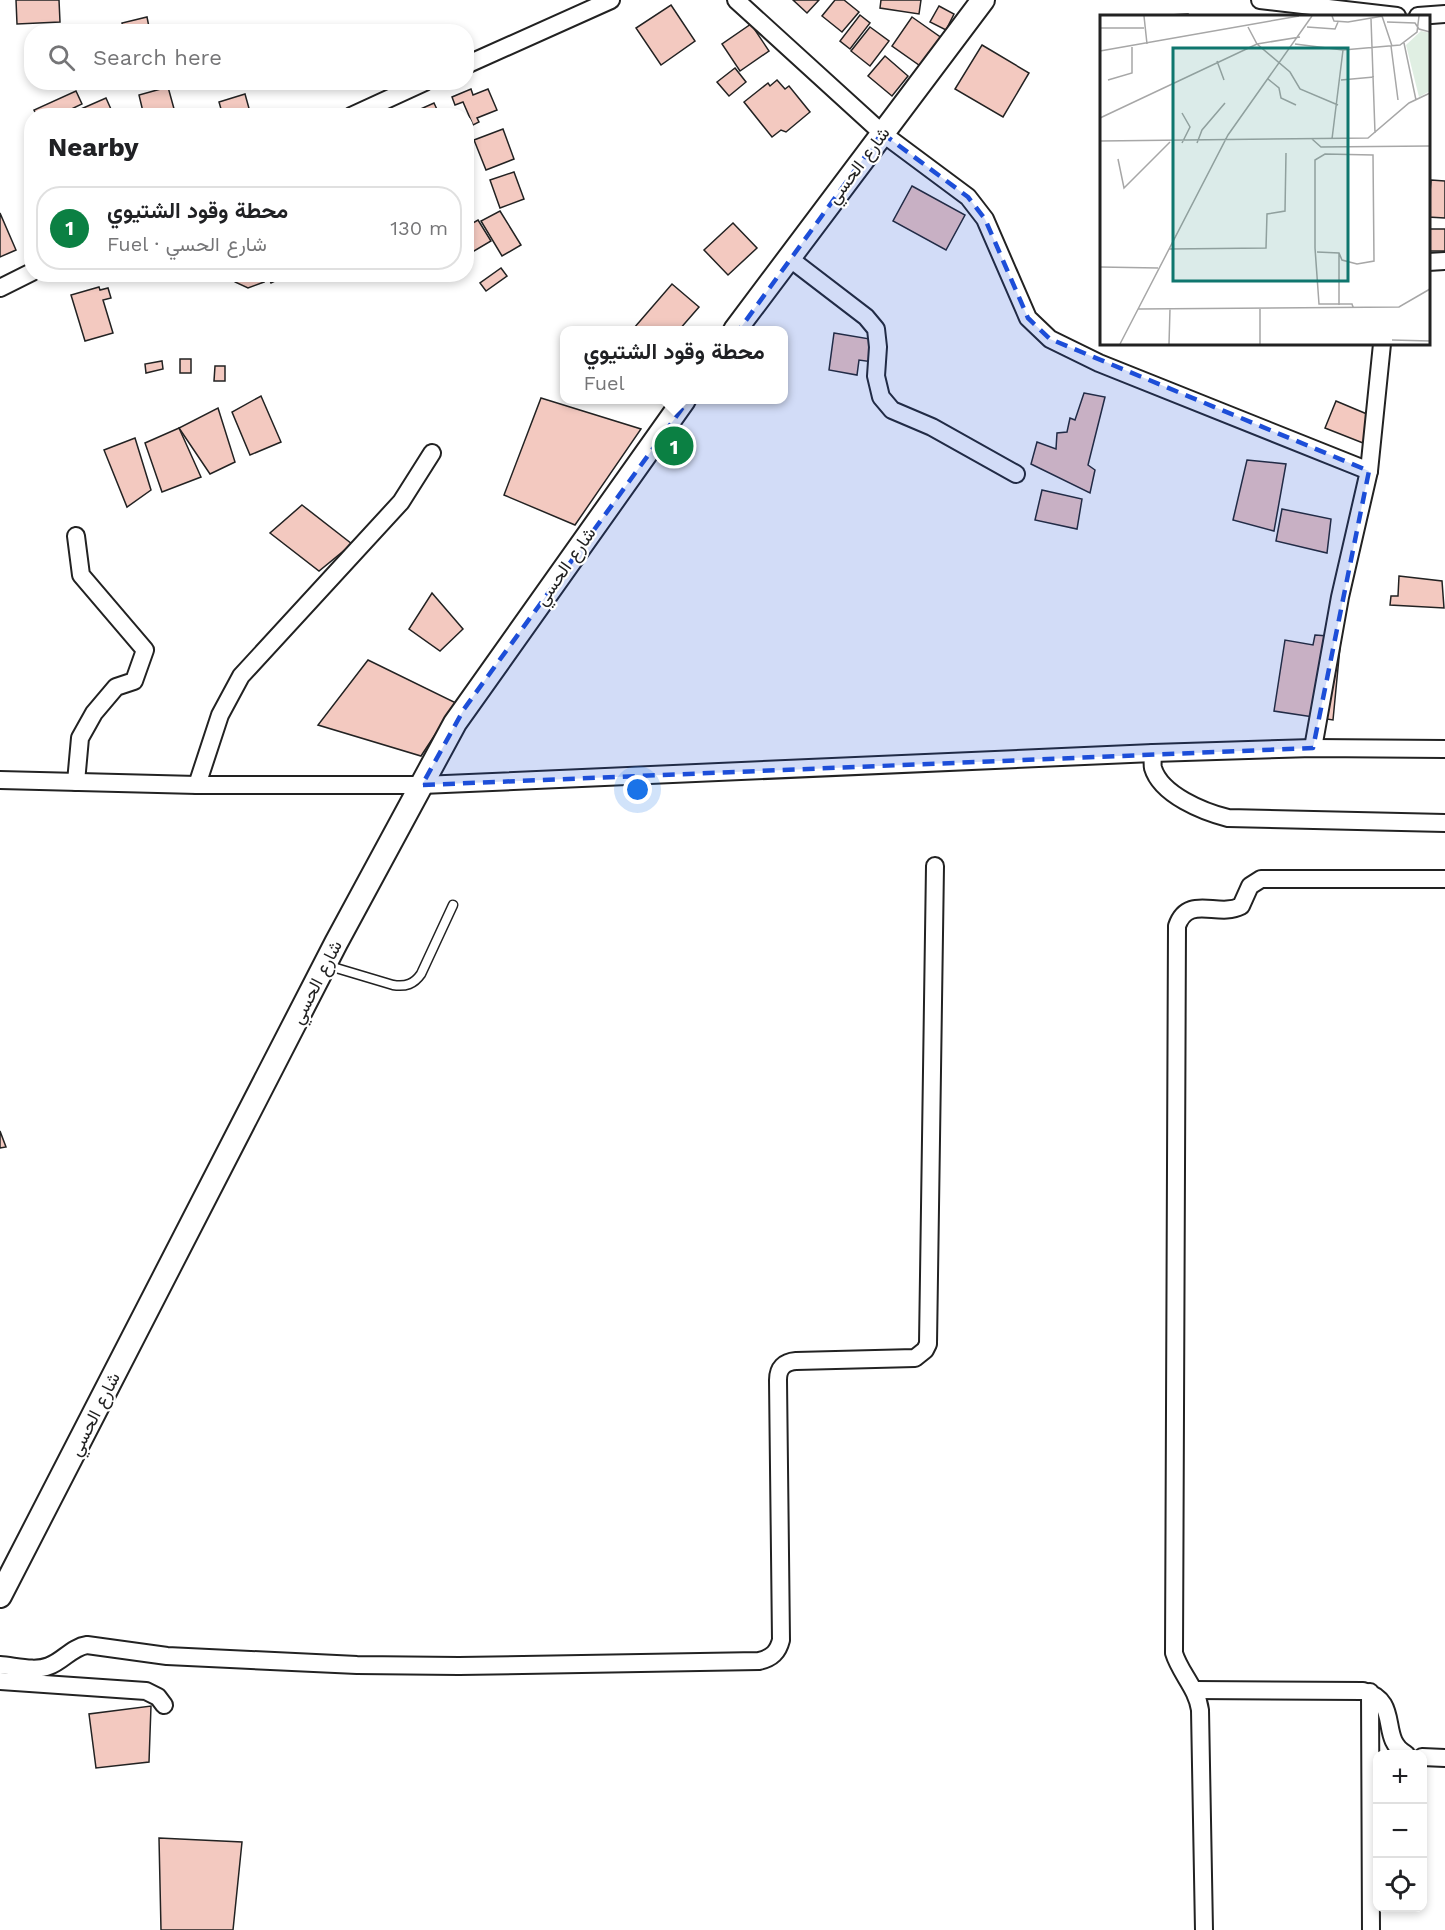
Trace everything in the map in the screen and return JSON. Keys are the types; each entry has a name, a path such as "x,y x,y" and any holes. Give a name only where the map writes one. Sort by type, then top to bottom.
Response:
{"street":[{"path":"474,60 611,0"},
{"path":"736,0 882,133 968,197 985,219 1028,318 1050,339 1099,363 1369,471"},
{"name":"شارع الحسي","path":"738,326 983,0"},
{"path":"1260,0 1388,15"},
{"path":"1430,15 1445,14"},
{"path":"375,108 410,90"},
{"path":"789,258 866,316 876,329 878,347 876,376 882,397 892,410 932,427 1016,474"},
{"path":"1430,262 1445,261"},
{"path":"0,288 24,276"},
{"path":"1313,748 1340,597 1369,471 1382,345"},
{"name":"شارع الحسي","path":"0,1596 325,964 464,709 680,404"},
{"path":"197,785 220,715 242,676 401,502 432,453"},
{"path":"76,536 81,575 144,650 134,681 116,687 94,713 80,738 76,782"},
{"path":"0,780 197,785 422,785 1153,753 1313,748 1445,749"},
{"path":"1153,753 1153,768 1160,780 1170,791 1206,813 1228,818 1445,823"},
{"path":"0,1665 45,1668 65,1658 78,1647 87,1645 167,1656 357,1665 459,1666 759,1661 772,1656 781,1640 778,1380 780,1368 784,1364 796,1361 915,1358 925,1350 928,1344 935,866"},
{"path":"1204,1930 1200,1710 1194,1690 1181,1670 1174,1653 1177,926 1182,915 1193,909 1208,908 1225,911 1241,906 1250,886 1262,879 1445,879"},
{"path":"0,1681 146,1691 158,1697 164,1705"},
{"path":"1194,1690 1370,1692 1386,1708 1394,1745 1400,1750"},
{"path":"1370,1692 1371,1930"},
{"path":"1427,1757 1445,1758"}],"lane":[{"path":"325,964 393,985 402,987 410,985 421,974 453,906"}],"highlighted area":[{"path":"882,133 968,197 985,219 1028,318 1050,339 1369,471 1313,748 422,785 464,709"}],"building":[{"path":"16,0 59,0 60,22 17,24"},
{"path":"793,0 819,0 807,13"},
{"path":"835,0 844,0 859,12 842,32 822,16"},
{"path":"881,0 921,0 919,14 880,8"},
{"path":"671,5 695,41 661,65 636,28"},
{"path":"939,6 954,14 946,30 930,22"},
{"path":"860,15 870,23 850,49 840,41"},
{"path":"147,17 148,24 122,24"},
{"path":"912,17 946,41 926,70 892,46"},
{"path":"751,24 769,51 740,71 722,44"},
{"path":"870,27 889,41 870,66 851,51"},
{"path":"982,45 1029,73 1003,117 955,89"},
{"path":"885,56 908,76 892,96 868,76"},
{"path":"735,68 746,82 729,96 717,82"},
{"path":"777,80 785,89 789,86 810,112 786,132 781,130 772,137 744,102 768,83 770,86"},
{"path":"488,89 497,110 477,118 479,122 474,124 474,108 466,108 463,102 455,105 452,97 469,90 471,90 473,95"},
{"path":"157,90 169,90 174,108 142,108 139,95"},
{"path":"76,91 82,104 74,108 38,108"},
{"path":"245,94 249,108 221,108 219,102"},
{"path":"106,98 110,108 83,108"},
{"path":"434,103 436,108 423,108"},
{"path":"503,129 514,159 486,170 474,140"},
{"path":"514,172 524,199 500,208 490,180"},
{"path":"1431,180 1445,181 1445,218 1430,217"},
{"path":"912,186 965,215 946,250 893,221"},
{"path":"500,211 521,245 502,256 481,221"},
{"path":"0,213 16,250 0,257"},
{"path":"478,220 491,241 474,251 474,222"},
{"path":"733,223 757,248 728,275 704,250"},
{"path":"1430,229 1445,229 1445,251 1430,251"},
{"path":"501,268 507,276 486,291 480,283"},
{"path":"235,282 264,282 248,288"},
{"path":"672,284 699,307 682,326 636,326"},
{"path":"99,287 100,290 108,288 111,298 103,300 113,333 85,341 71,295"},
{"path":"834,333 876,340 873,362 859,360 857,375 829,370"},
{"path":"180,359 191,359 191,373 180,373"},
{"path":"162,361 163,369 146,373 145,364"},
{"path":"215,366 225,366 225,381 214,381"},
{"path":"1084,393 1105,397 1088,465 1095,470 1090,493 1031,464 1037,442 1056,449 1057,433 1067,432 1070,418 1075,420"},
{"path":"261,396 281,442 250,455 232,412"},
{"path":"541,398 641,429 575,525 504,495"},
{"path":"1336,401 1374,417 1363,443 1325,428"},
{"path":"218,408 235,462 210,474 179,428"},
{"path":"179,428 201,477 162,492 145,443"},
{"path":"135,438 151,490 127,507 104,450"},
{"path":"1247,460 1286,464 1274,531 1233,520"},
{"path":"1042,490 1082,499 1077,529 1035,520"},
{"path":"302,505 352,544 319,571 270,533"},
{"path":"1282,509 1331,519 1327,553 1276,541"},
{"path":"1399,576 1442,581 1444,608 1390,605 1391,596 1398,596"},
{"path":"432,593 463,629 440,651 409,629"},
{"path":"1315,635 1341,637 1333,720 1274,711 1285,640 1313,645"},
{"path":"368,660 456,703 421,756 318,725"},
{"path":"0,1131 6,1147 0,1148"},
{"path":"151,1706 149,1762 96,1768 89,1714"},
{"path":"159,1838 242,1842 233,1930 161,1930"}],"place":[{"name":"محطة وقود الشتيوي","path":"674,446"}]}
